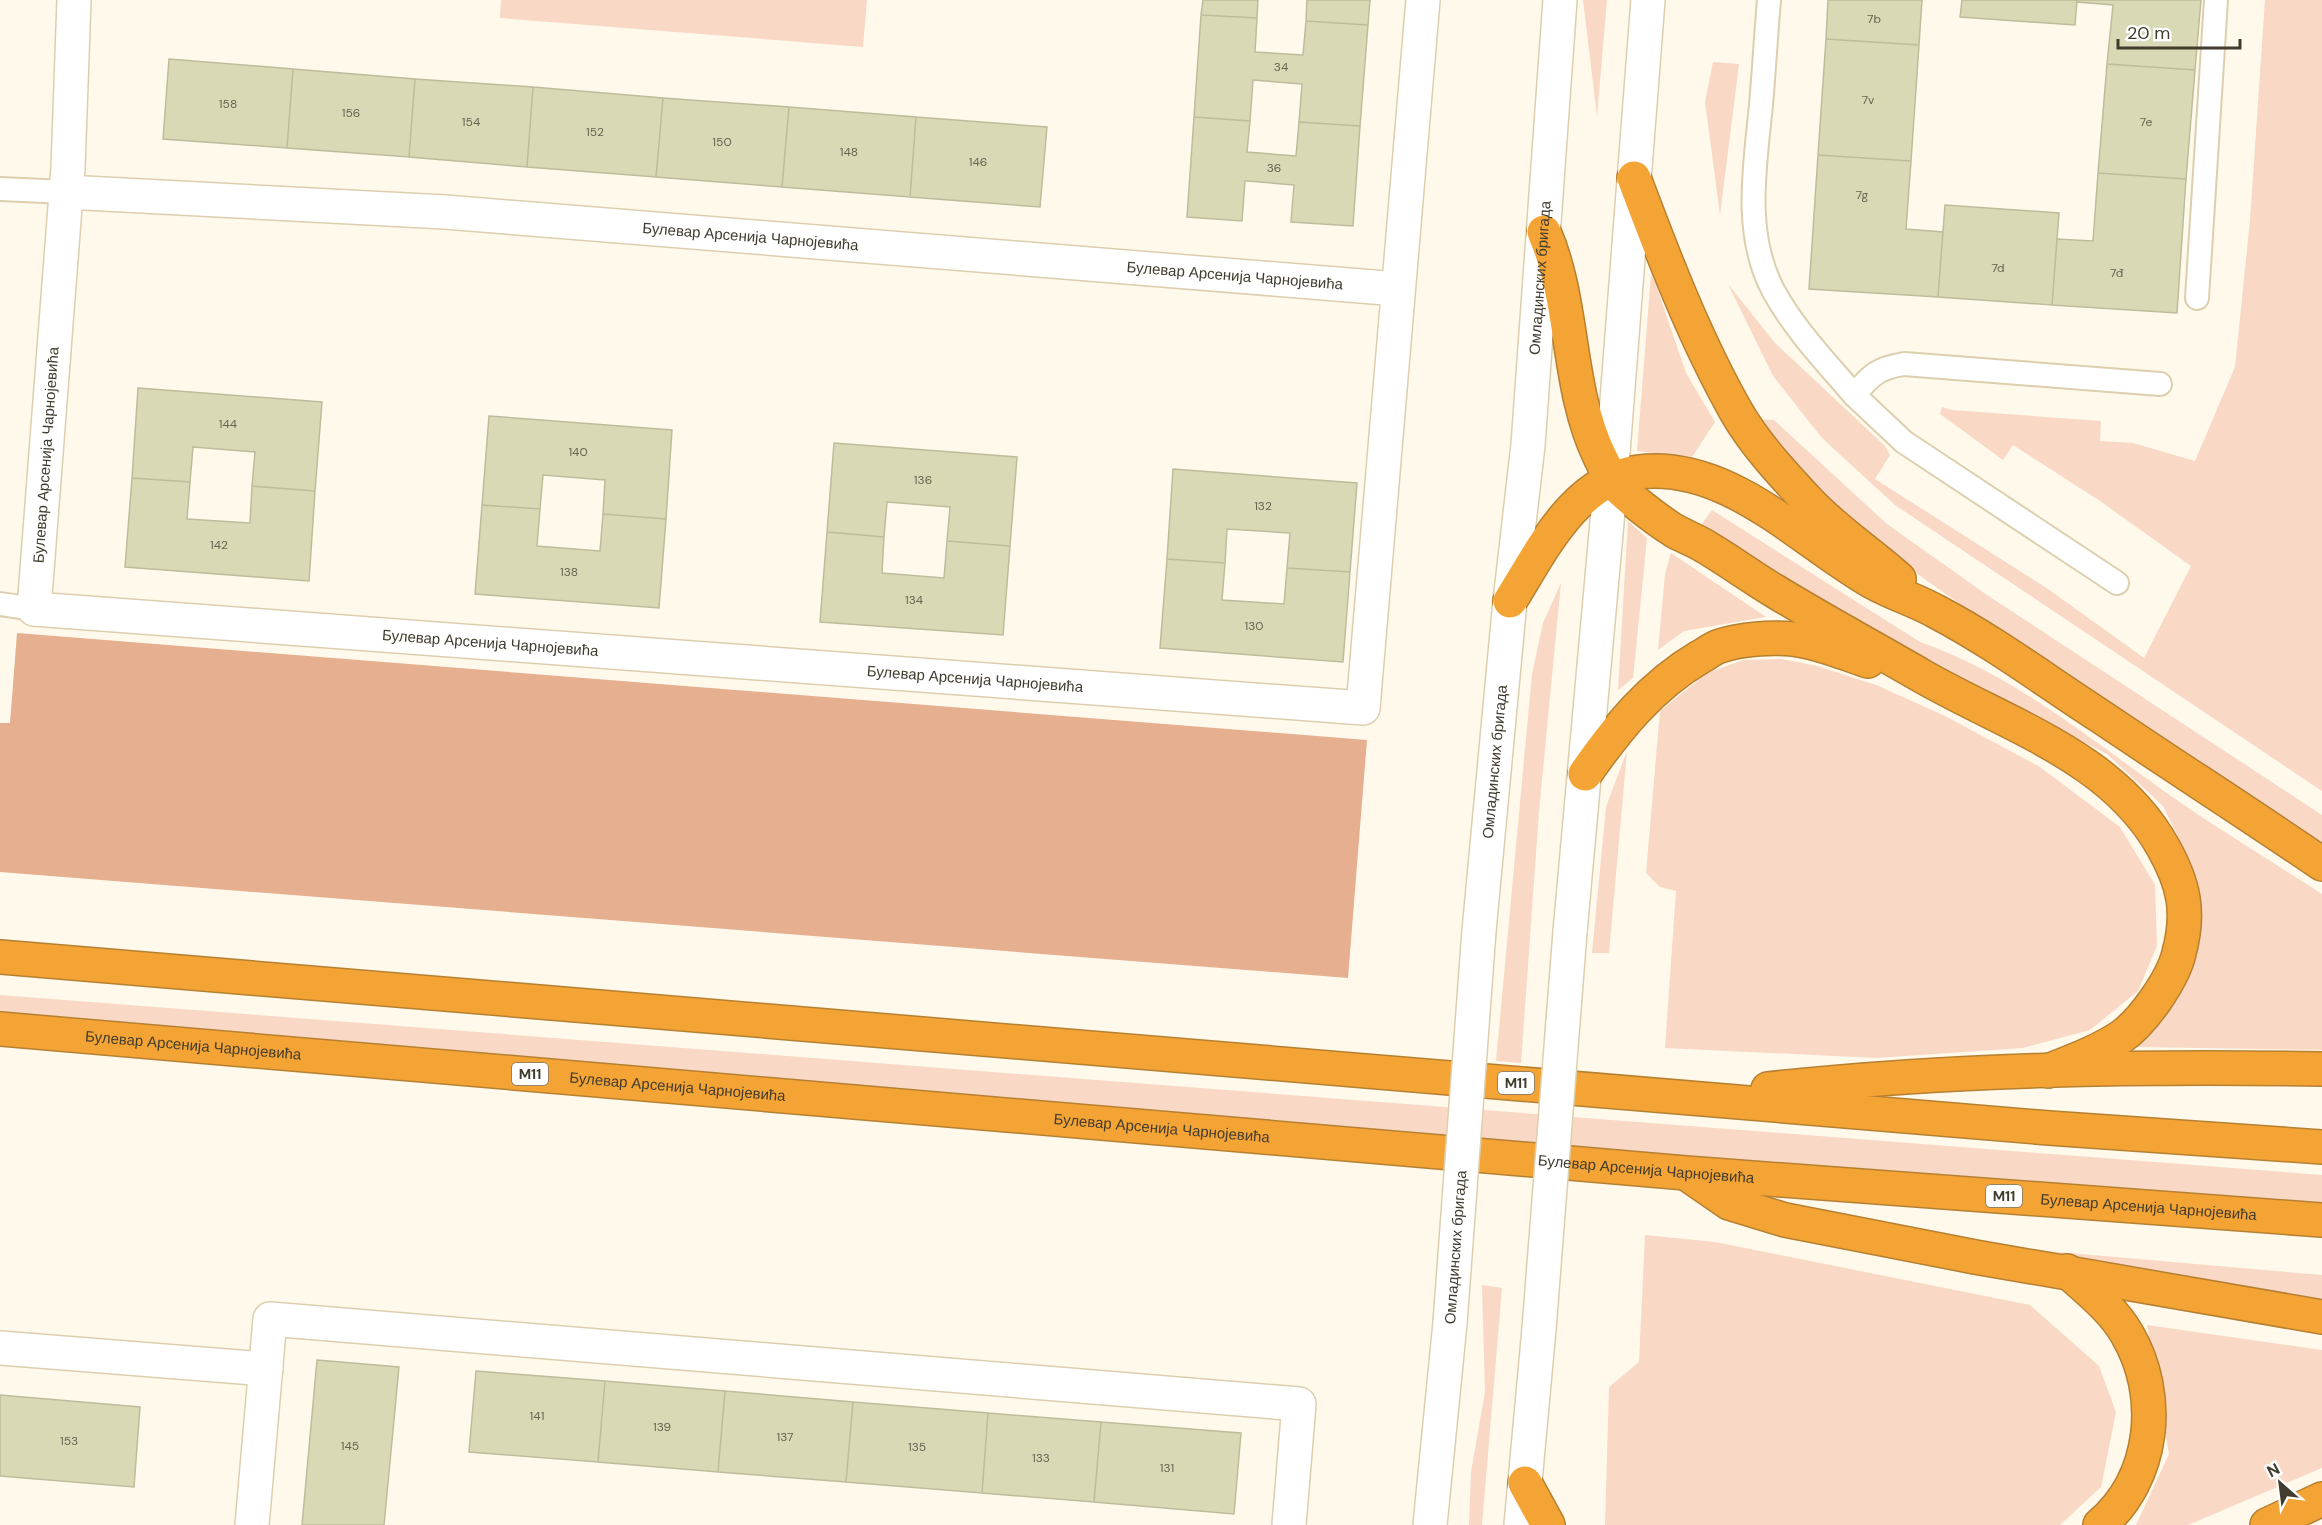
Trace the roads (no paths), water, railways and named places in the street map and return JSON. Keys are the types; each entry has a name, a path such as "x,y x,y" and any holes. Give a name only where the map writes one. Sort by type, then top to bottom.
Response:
{"highway":[{"path":"1634,178 1653,230 1707,355 1738,414 1775,465 1808,501 1937,611"},
{"path":"1544,232 1554,254 1561,284 1582,405 1591,439 1611,478 1672,530 1704,546 1775,591 1934,683 2052,745 2105,778 2137,809 2154,831 2173,864 2186,904 2183,939 2176,968 2159,996 2123,1036 2085,1057 2048,1071"},
{"path":"1510,601 1566,517 1584,496 1611,478 1637,472 1662,471 1682,472 1704,479 1758,505 1868,580 1937,611 2020,663 2322,864"},
{"path":"1585,774 1613,733 1650,693 1682,668 1720,646 1755,640 1793,639 1828,647 1934,683"},
{"name":"M11","path":"0,957 2049,1128 2322,1148"},
{"name":"Булевар Арсенија Чарнојевића","path":"0,1029 1686,1173 2322,1220"},
{"path":"1695,1097 1831,1082 2004,1071 2172,1067 2322,1069"},
{"path":"1686,1173 1729,1203 1785,1220 1975,1257 2067,1271 2322,1317"},
{"path":"2067,1271 2107,1308 2127,1333 2143,1366 2150,1400 2146,1453 2129,1491 2113,1514 2100,1525"},
{"path":"1525,1483 1548,1525"},
{"path":"2266,1525 2322,1499"}],"street":[{"name":"Булевар Арсенија Чарнојевића","path":"66,192 445,212 1398,289 1363,708 34,609 66,192 75,0"},
{"path":"1398,289 1423,0"},
{"name":"Омладинских бригада","path":"1430,1525 1450,1323 1479,931 1510,601 1528,445 1560,0"},
{"path":"1521,1525 1570,932 1611,478 1648,0"},
{"path":"252,1525 270,1319 1299,1404 1289,1525"},
{"path":"0,1348 266,1369"}],"lane":[{"path":"1769,0 1753,188 1757,246 1772,288 1797,327 1854,395 1904,442 2117,583"},
{"path":"2197,298 2216,0"},
{"path":"0,189 66,192"},
{"path":"1854,395 1871,375 1886,367 1904,364 2160,384"},
{"path":"0,604 34,609"}]}
